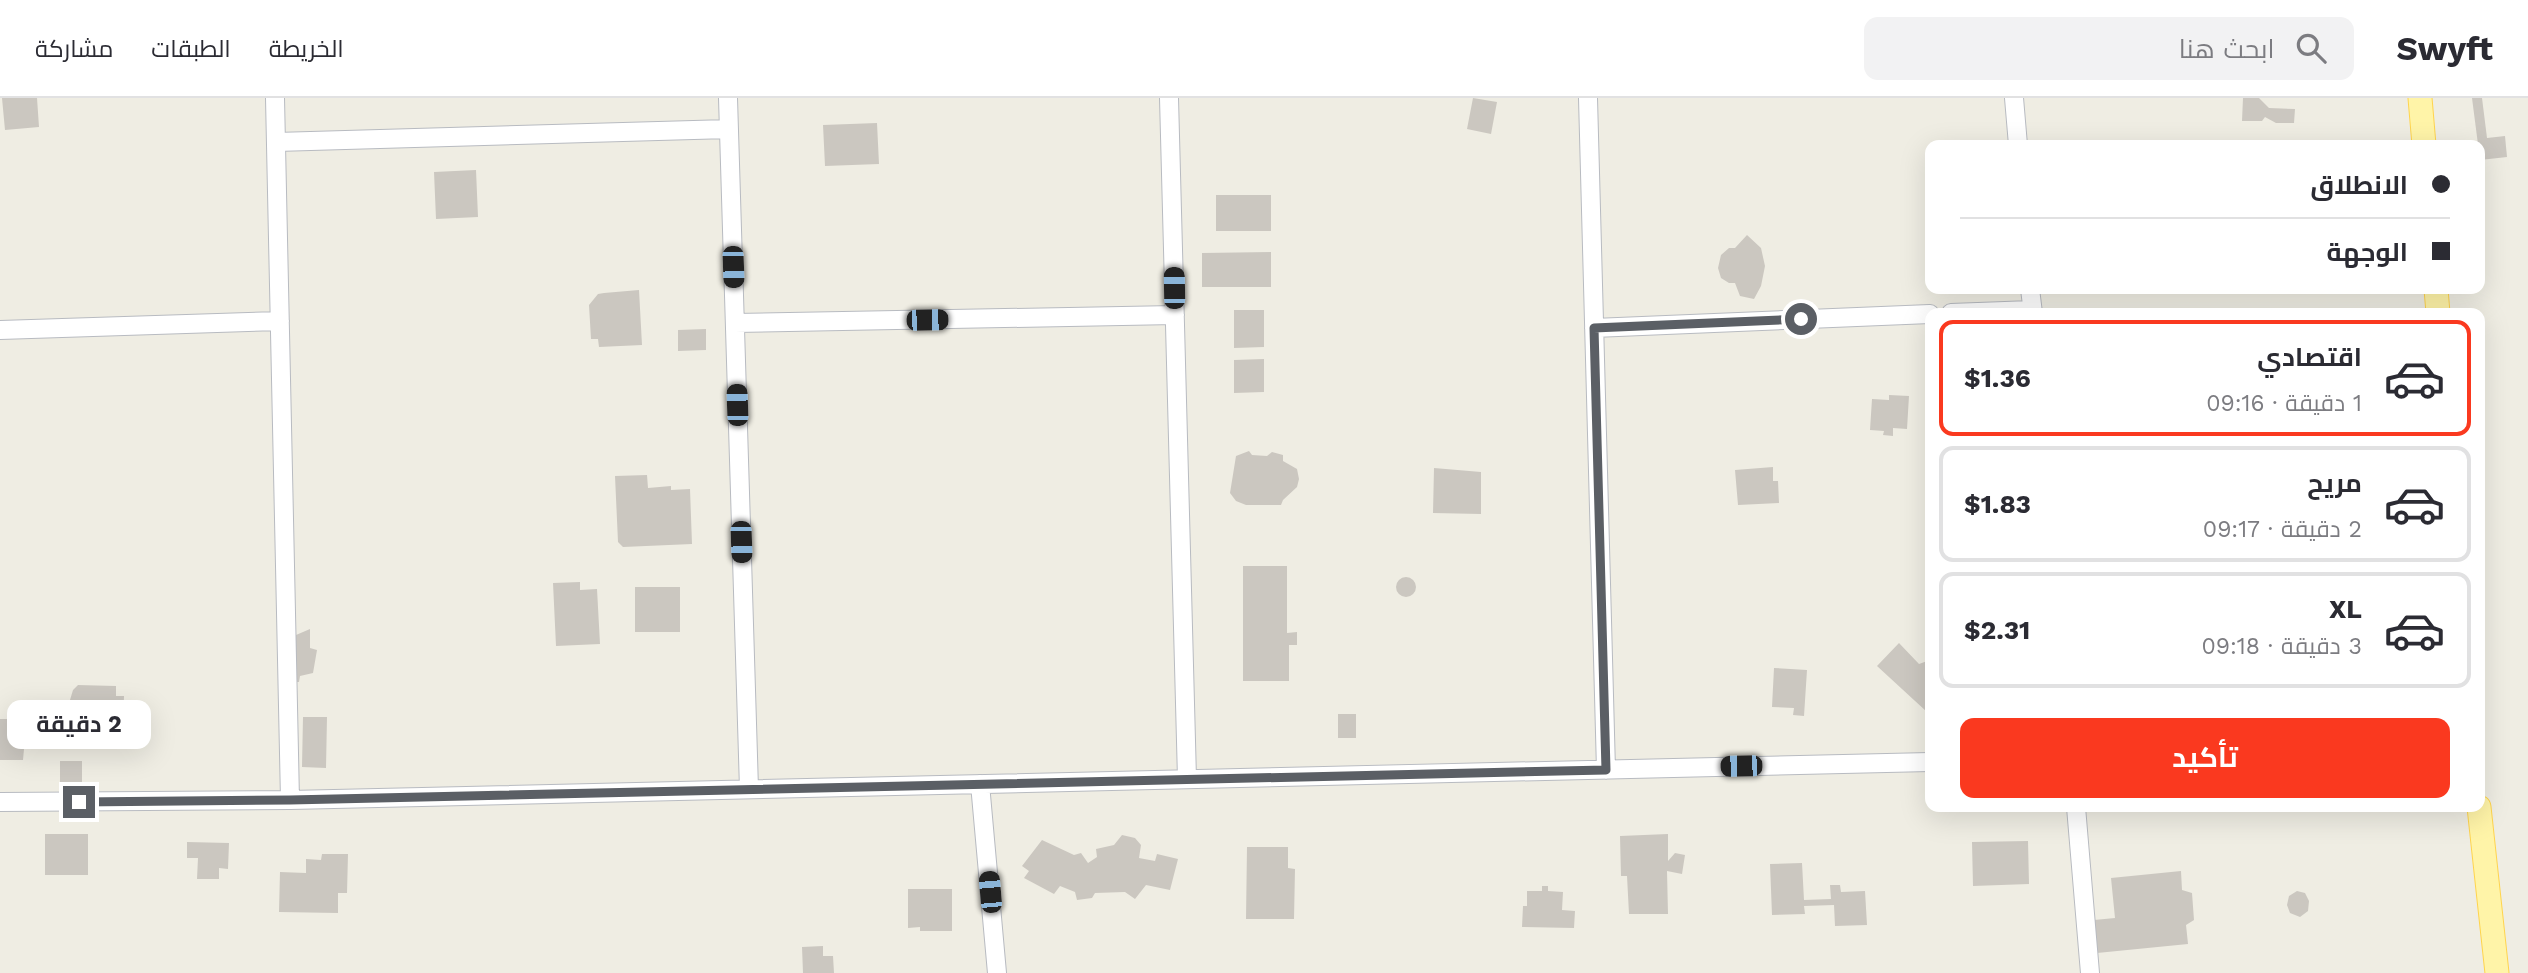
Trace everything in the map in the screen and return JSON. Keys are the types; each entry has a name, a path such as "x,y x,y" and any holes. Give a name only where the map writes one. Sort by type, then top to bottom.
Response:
{"main road":[{"path":"2420,98 2424,140"},
{"path":"2480,812 2497,973"}],"street":[{"path":"275,98 290,800"},
{"path":"728,98 749,789"},
{"path":"1169,98 1187,779"},
{"path":"1588,98 1606,770"},
{"path":"2014,98 2018,140"},
{"path":"276,142 729,129"},
{"path":"1594,328 1925,314"},
{"path":"735,323 1175,315"},
{"path":"0,330 280,321"},
{"path":"0,802 290,800 1925,762"},
{"path":"980,784 997,973"},
{"path":"2076,812 2090,973"}],"building":[{"path":"2,98 37,98 39,127 5,130"},
{"path":"1473,98 1497,102 1491,134 1467,129"},
{"path":"2243,98 2259,98 2269,108 2295,109 2294,123 2276,123 2265,117 2262,121 2242,121"},
{"path":"2472,98 2482,98 2487,138 2505,136 2507,157 2485,159 2485,140 2477,140"},
{"path":"877,123 879,164 825,166 823,125"},
{"path":"476,170 478,217 436,219 434,172"},
{"path":"1216,195 1271,195 1271,231 1216,231"},
{"path":"1747,235 1761,248 1765,266 1761,286 1754,299 1740,296 1735,283 1721,278 1718,268 1721,255 1729,248 1735,248"},
{"path":"1271,252 1271,287 1202,287 1202,253"},
{"path":"639,290 642,345 599,347 598,339 591,339 589,305 598,294"},
{"path":"1234,310 1264,310 1264,347 1234,348"},
{"path":"706,329 706,350 678,351 678,330"},
{"path":"1264,359 1264,392 1234,393 1234,360"},
{"path":"1889,395 1909,396 1907,429 1893,428 1893,436 1883,435 1884,431 1870,430 1872,399 1889,400"},
{"path":"1249,451 1252,455 1267,456 1272,452 1283,455 1283,461 1297,469 1297,487 1281,505 1246,505 1236,501 1230,493 1236,456"},
{"path":"1773,467 1773,481 1778,481 1779,503 1738,505 1735,470"},
{"path":"1434,468 1481,472 1481,514 1433,513"},
{"path":"647,475 648,488 671,486 671,490 690,489 692,544 623,547 618,542 615,476"},
{"path":"1243,566 1287,566 1287,633 1297,632 1297,645 1289,645 1289,681 1243,681"},
{"path":"1406,577 1413,580 1416,587 1413,594 1406,597 1399,594 1396,587 1399,580"},
{"path":"580,582 580,590 597,589 600,644 556,646 553,583"},
{"path":"635,587 680,587 680,632 635,632"},
{"path":"310,629 310,648 317,650 313,673 300,676 299,682 290,682 289,638"},
{"path":"1899,643 1919,664 1925,662 1925,710 1877,666"},
{"path":"1774,668 1807,670 1804,716 1793,715 1794,708 1772,707"},
{"path":"78,685 116,686 116,696 124,696 123,724 118,724 118,730 77,729 77,709 70,700"},
{"path":"1338,714 1356,714 1356,738 1338,738"},
{"path":"303,717 327,717 326,768 302,767"},
{"path":"0,719 23,719 23,735 34,735 34,749 24,749 23,760 0,760"},
{"path":"60,761 82,761 82,783 60,782"},
{"path":"45,834 88,834 88,875 45,875"},
{"path":"1668,834 1668,861 1675,853 1685,855 1682,874 1667,871 1668,914 1629,914 1627,876 1621,876 1620,836"},
{"path":"1122,835 1135,838 1141,845 1139,858 1155,861 1157,854 1178,859 1170,890 1146,885 1135,899 1125,892 1095,893 1092,898 1077,900 1075,892 1060,886 1054,894 1024,878 1029,871 1022,866 1042,840 1074,855 1081,853 1088,863 1097,857 1096,849 1114,845"},
{"path":"2028,841 2029,884 1973,886 1972,842"},
{"path":"187,842 229,843 228,869 219,868 219,879 197,879 198,858 187,858"},
{"path":"1247,847 1288,847 1288,868 1295,869 1294,919 1246,919"},
{"path":"322,854 348,854 347,893 338,893 338,913 279,912 280,872 306,873 306,859 321,860"},
{"path":"1802,863 1804,900 1831,899 1830,885 1840,885 1841,892 1865,891 1867,925 1835,926 1834,905 1804,906 1805,914 1772,915 1770,864"},
{"path":"2181,871 2182,890 2192,893 2194,920 2186,925 2188,944 2097,953 2094,920 2115,918 2111,878"},
{"path":"1542,886 1548,886 1548,891 1563,892 1562,910 1575,911 1574,928 1522,927 1527,891 1542,891"},
{"path":"908,889 952,889 952,931 920,931 920,927 908,928"},
{"path":"2297,891 2305,893 2309,901 2308,911 2300,917 2290,913 2287,905 2289,896"},
{"path":"823,946 823,956 833,956 834,973 803,973 802,947"}],"route":[{"path":"79,802 290,800 1606,770 1594,328 1801,319"}]}
